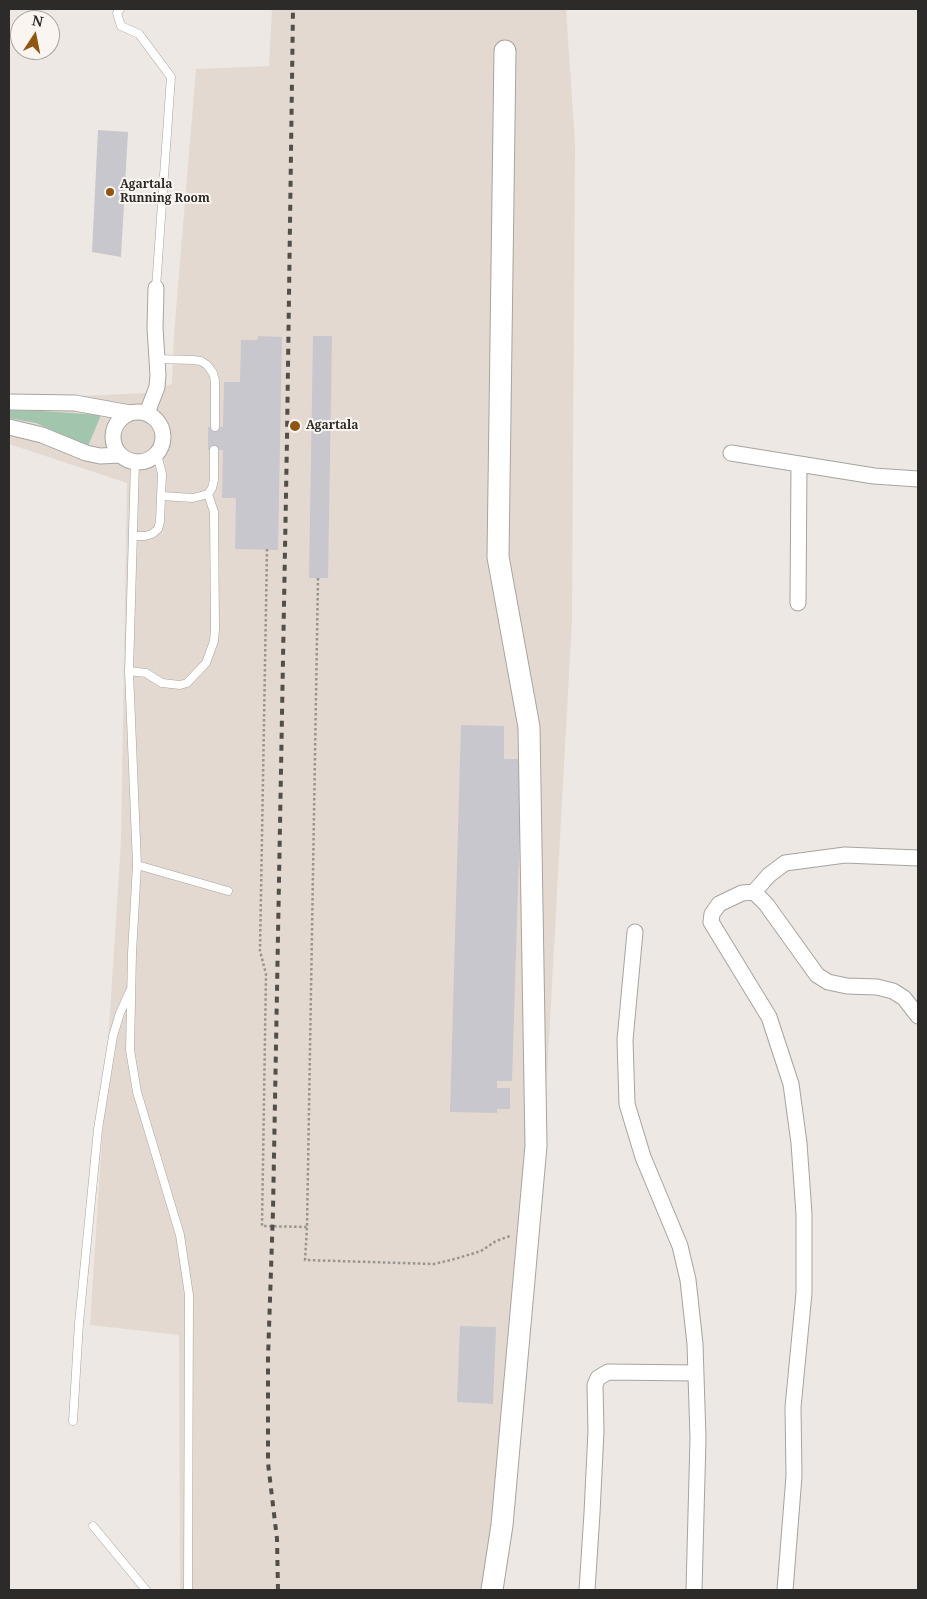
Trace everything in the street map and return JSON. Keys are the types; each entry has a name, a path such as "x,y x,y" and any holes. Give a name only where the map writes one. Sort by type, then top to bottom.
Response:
{"street":[{"path":"492,1590 502,1525 536,1146 529,727 498,557 505,51"},
{"path":"147,413 157,387 156,288"},
{"path":"9,402 75,403 130,413"},
{"path":"138,411 147,413 154,417 163,431 164,439 157,454 143,462 127,460 115,448 113,431 116,423 130,413 138,411"},
{"path":"9,426 42,435 86,453 100,456 120,455"},
{"path":"731,453 874,476 918,478"},
{"path":"798,603 799,464"},
{"path":"785,1590 794,1476 793,1407 804,1293 804,1214 799,1143 791,1084 769,1017 711,922 711,918 719,904 742,893 754,892 769,875 785,863 845,855 918,858"},
{"path":"754,892 766,904 817,975 828,982 847,986 877,986 893,991 904,998 918,1016"},
{"path":"635,932 625,1040 627,1104 643,1157 680,1246 688,1280 695,1344 698,1438 694,1590"},
{"path":"586,1590 594,1477 595,1385 598,1378 608,1372 696,1373"}],"lane":[{"path":"120,9 117,13 121,26 139,34 171,78 156,288"},
{"path":"157,359 201,361 213,373 215,381 215,427"},
{"path":"162,496 193,498 208,494 214,480 214,450"},
{"path":"133,536 145,536 152,534 158,529 161,516 162,474 157,454"},
{"path":"135,462 129,671 137,865 130,1050 137,1092 180,1235 189,1295 188,1590"},
{"path":"129,671 146,673 162,683 180,686 194,677 208,658 214,641 215,629 214,512 208,494"},
{"path":"137,865 228,891"},
{"path":"73,1421 79,1323 98,1128 113,1036 120,1013 131,988"},
{"path":"93,1526 146,1590"}],"path":[{"path":"267,549 260,951 266,974 262,1226 307,1227"},
{"path":"318,578 305,1260 434,1264 455,1260 481,1251 496,1241 516,1235 528,1228"}],"shaded area":[{"path":"272,9 566,9 575,143 572,620 541,1185 509,1480 481,1590 180,1590 179,1335 90,1325 121,841 127,483 9,444 9,399 147,393 172,384 174,335 196,69 269,66"}],"green space":[{"path":"9,410 101,415 88,446 36,423 9,418"}],"building":[{"name":"Agartala Running Room","path":"98,130 128,132 121,257 92,252"},
{"path":"258,336 282,337 278,550 235,549 236,498 222,498 223,450 208,450 208,427 223,427 224,382 240,382 241,340 257,340"},
{"path":"313,336 332,336 328,578 309,578"},
{"path":"461,725 504,726 504,759 522,759 512,1081 497,1081 497,1088 510,1088 510,1109 497,1109 497,1113 450,1112"},
{"path":"460,1326 496,1327 493,1404 457,1402"}],"railway":[{"path":"278,1590 277,1539 268,1463 268,1358 273,1211 293,9"}],"place":[{"name":"Agartala Running Room","path":"110,192"},
{"name":"Agartala","path":"295,426"}]}
